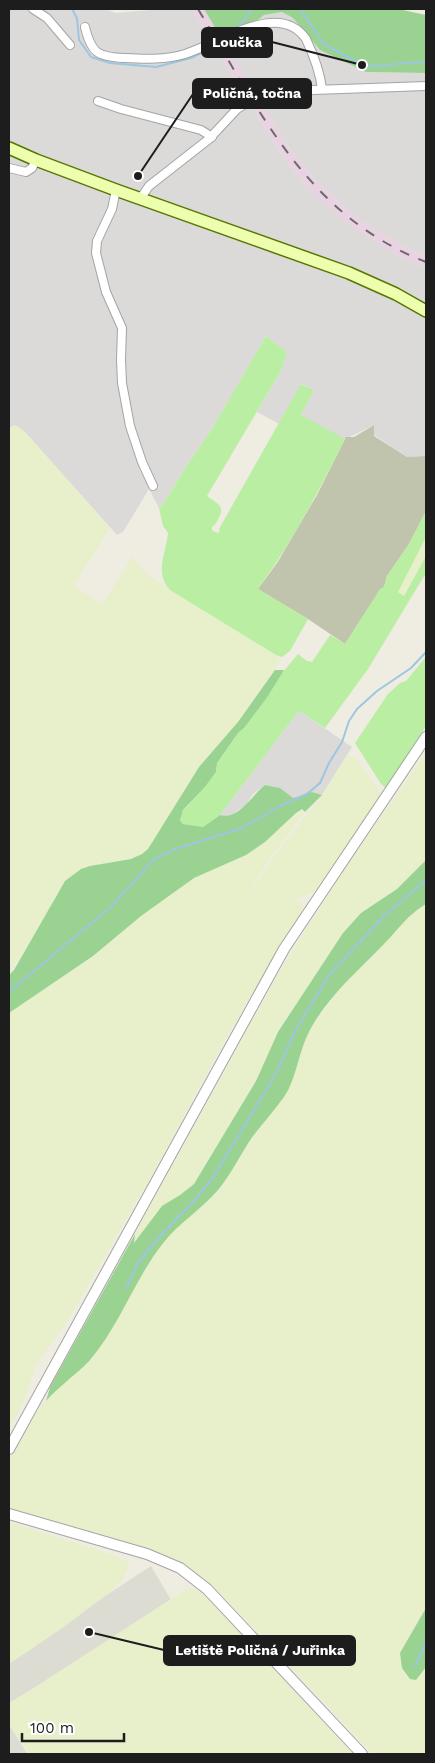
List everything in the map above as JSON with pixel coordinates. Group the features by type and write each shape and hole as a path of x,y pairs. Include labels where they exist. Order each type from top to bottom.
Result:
{"main road":[{"path":"9,148 116,190 349,273 396,294 426,311"}],"street":[{"path":"34,9 47,18 70,45"},
{"path":"85,27 91,46 101,55 115,58 166,58 187,54 251,20 276,15 290,18 302,31 317,63 322,89"},
{"path":"140,198 149,186 212,137 237,109 256,97 270,93 322,89 426,86"},
{"path":"98,101 128,111 198,129 212,137"},
{"path":"9,168 26,172 32,168 36,160"},
{"path":"116,190 112,209 97,241 96,252 106,292 122,328 122,383 130,426 142,462 153,486"},
{"path":"9,1449 284,949 426,736"},
{"path":"9,1514 147,1554 180,1568 206,1589 362,1754"}],"shaded area":[{"path":"9,9 106,9 115,13 163,9 192,9 281,154 308,188 396,255 426,267 426,456 407,457 374,435 374,425 345,439 325,430 301,415 314,390 302,384 279,424 257,412 281,371 287,352 266,336 210,432 164,503 159,508 149,489 123,532 117,535 24,431 9,428"},
{"path":"192,9 204,9 289,148 316,181 363,222 401,245 426,256 426,267 396,255 357,230 308,188 281,154"},
{"path":"282,12 293,18 320,50 366,72 426,73 426,256 401,245 363,222 316,181 289,148 226,46 264,15"},
{"path":"15,425 24,431 110,528 74,585 102,605 132,557 150,577 282,659 238,722 199,767 148,849 131,859 90,866 60,888 9,975 9,428"},
{"path":"374,425 374,436 407,457 426,456 426,511 409,544 387,576 384,587 380,590 345,644 258,589 277,563 317,495 346,437 354,437"},
{"path":"426,537 426,556 404,596 397,592"},
{"path":"301,712 352,747 322,795 312,792 293,798 279,788 265,785 253,794 246,805 233,814 220,815 297,713"},
{"path":"426,753 426,860 397,889 361,913 343,933 278,1032 256,1081 194,1184 180,1195 134,1244 135,1234 281,969 352,858"},
{"path":"347,755 357,759 382,795 315,891 295,900 301,902 303,909 227,1036 156,1167 70,1317 35,1367 24,1401 9,1430 9,1013 93,956 141,916 194,878 246,854 265,842 296,813 302,809 304,810 305,812 266,864 241,908 274,856 322,795"},
{"path":"426,904 426,1608 420,1619 424,1672 426,1667 426,1754 373,1754 222,1595 186,1565 147,1548 9,1509 9,1459 39,1409 56,1390 90,1360 164,1241 219,1189 254,1135 289,1088 308,1032 342,985 375,954 406,919"},
{"path":"9,1522 116,1556 127,1561 129,1566 123,1579 109,1593 61,1629 9,1664"},
{"path":"151,1566 174,1605 9,1703 9,1659"},
{"path":"188,1588 196,1590 206,1597 353,1754 28,1754 9,1723 9,1704"},
{"path":"9,1724 27,1754 9,1754"}],"green space":[{"path":"204,9 398,9 426,15 426,73 366,72 320,50 293,18 282,12 264,15 226,46"},
{"path":"266,336 287,352 281,371 207,496 219,505 221,510 212,530 217,533 220,531 219,529 301,384 314,390 301,415 345,439 304,516 258,589 308,619 290,651 282,657 170,590 165,583 162,570 168,533 163,526 159,508 210,432"},
{"path":"426,511 426,537 398,592 404,596 426,556 426,573 368,669 325,728 301,712 297,713 220,815 203,827 183,824 180,819 181,813 205,787 216,772 217,763 238,733 266,699 276,680 298,654 307,661 312,662 330,635 345,644 380,589 384,587 387,576 409,544"},
{"path":"426,657 426,726 386,788 381,784 355,743 388,694 400,683 406,681"},
{"path":"275,670 284,670 266,699 238,733 217,763 216,772 205,787 183,810 180,820 183,824 203,827 220,815 227,816 233,814 245,806 265,785 280,788 293,798 312,792 322,795 305,812 302,809 296,813 265,842 246,855 194,878 141,916 93,956 9,1013 9,975 14,970 65,881 81,869 131,859 148,849 199,767 238,722"},
{"path":"426,860 426,904 407,918 323,1009 308,1034 288,1090 253,1136 223,1183 212,1197 164,1242 144,1271 101,1346 85,1365 46,1401 50,1387 135,1234 134,1243 162,1206 194,1184 256,1081 278,1032 343,933 361,913 397,889"},
{"path":"426,1608 426,1667 416,1680 410,1679 402,1668 400,1653"}],"waterway":[{"path":"72,9 77,18 79,40 91,57 110,63 156,67 191,58 225,41"},
{"path":"237,29 252,9"},
{"path":"300,9 324,44 362,65 426,63"},
{"path":"9,992 112,906 154,859 176,849 242,828 282,805 307,794 320,783 329,763 342,742 349,721 357,709 377,691 411,668 426,652"},
{"path":"126,1288 138,1263 212,1179 277,1072 295,1031 330,974 383,917 426,880"},
{"path":"415,1666 426,1642"}],"railway":[{"path":"198,9 266,122 318,189 349,217 385,242 426,262"}],"place":[{"name":"Loučka","path":"362,65"},
{"name":"Poličná, točna","path":"138,176"},
{"name":"Letiště Poličná / Juřinka","path":"89,1632"}]}
